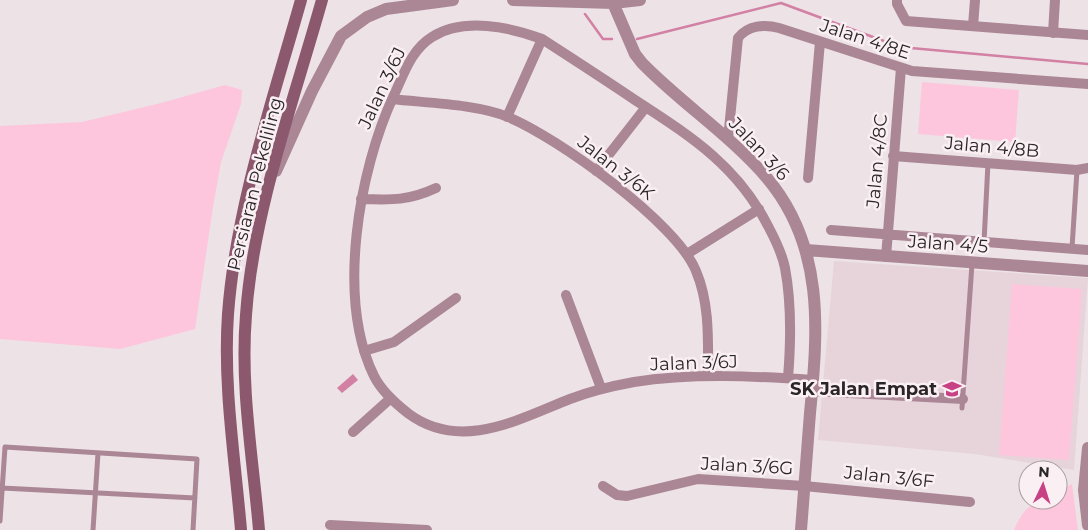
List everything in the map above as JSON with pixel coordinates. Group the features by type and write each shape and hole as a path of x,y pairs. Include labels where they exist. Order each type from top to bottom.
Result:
{"main road":[{"name":"Persiaran Pekeliling","path":"241,530 228,376 228,315 249,183 301,0"},
{"name":"Persiaran Pekeliling","path":"259,530 246,378 246,316 252,264 269,186 322,0"}],"street":[{"path":"269,186 312,91 341,36 367,17 386,9 453,0"},
{"path":"513,0 613,3 640,0"},
{"path":"897,0 897,4 906,21 1088,36"},
{"path":"973,26 975,0"},
{"path":"1053,33 1056,0"},
{"name":"Jalan 3/6","path":"613,3 635,54 642,63 728,139 767,178 798,229 806,250 816,306 813,386 801,530"},
{"name":"Jalan 4/8E","path":"728,139 737,44 742,32 761,26 770,26 912,71 1088,84"},
{"name":"Jalan 3/6J","path":"788,378 791,334 784,267 778,245 759,209 734,174 711,152 542,39 509,29 489,27 449,30 434,35 422,44 411,58 378,133 360,199 355,259 356,295 364,351 375,377 391,398 411,415 439,428 471,432 505,426 601,388 676,377 708,376 788,378 813,386 963,404"},
{"path":"507,117 542,39"},
{"path":"808,178 820,42"},
{"name":"Jalan 4/8C","path":"886,257 901,68"},
{"name":"Jalan 3/6K","path":"392,99 474,109 507,117 555,142 596,171 652,217 678,241 687,254 701,284 706,305 708,376"},
{"path":"596,171 646,107"},
{"name":"Jalan 4/8B","path":"893,156 1077,170 1088,168"},
{"path":"360,199 395,200 416,197 436,188"},
{"path":"687,254 759,209"},
{"path":"831,230 1088,250"},
{"name":"Jalan 4/5","path":"806,250 1088,271"},
{"path":"566,295 601,388"},
{"path":"364,351 394,342 456,298"},
{"path":"353,432 391,398"},
{"path":"1088,448 1084,490 1088,525"},
{"name":"Jalan 3/6G","path":"604,486 613,493 622,496 698,479 804,486"},
{"name":"Jalan 3/6F","path":"804,486 970,502"},
{"path":"330,525 427,530"}],"lane":[{"path":"984,242 988,163"},
{"path":"1072,248 1077,170"},
{"path":"963,404 972,263"},
{"path":"0,521 4,448 197,459 193,530"},
{"path":"93,530 98,453"},
{"path":"2,488 195,498"}],"shaded area":[{"path":"922,82 1019,90 1015,142 918,134"},
{"path":"225,85 242,90 241,104 221,162 195,329 120,349 0,339 0,126 82,122"},
{"name":"SK Jalan Empat","path":"834,261 1088,278 1074,470 1068,469 1068,460 1018,461 975,454 818,440"},
{"path":"1012,284 1082,289 1069,460 999,455"},
{"path":"353,374 358,380 342,393 337,388"},
{"path":"1072,484 1078,530 1014,530 1025,510 1068,510 1068,486"}],"waterway":[{"path":"637,39 781,3 900,47 1088,64"},
{"path":"585,14 603,39 612,39"}],"place":[{"name":"SK Jalan Empat","path":"952,389"}]}
